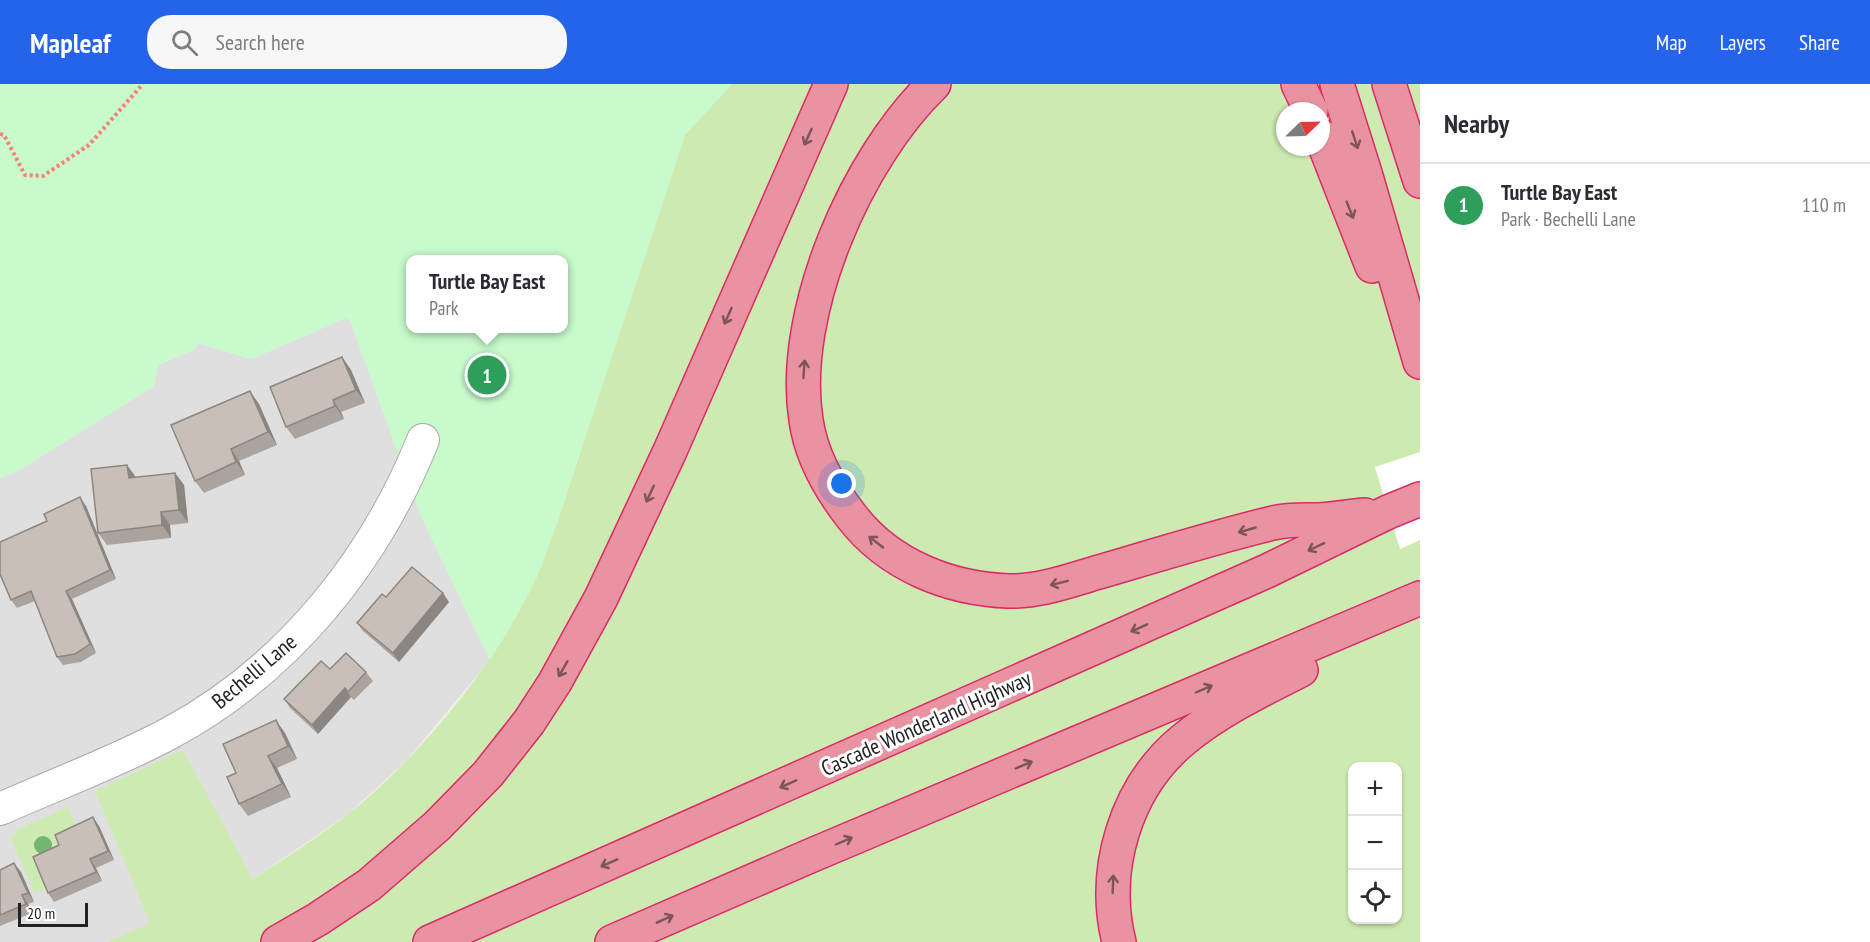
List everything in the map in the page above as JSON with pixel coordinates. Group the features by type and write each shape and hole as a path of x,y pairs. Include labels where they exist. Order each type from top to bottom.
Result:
{"highway":[{"path":"278,942 369,885 437,826 488,774 529,722 555,682 601,598 670,451 831,84"},
{"path":"934,84 885,145 851,203 834,244 812,311 804,370 806,421 815,455 826,477 863,531 890,552 932,577 971,587 1010,591 1056,584 1276,522 1388,512"},
{"path":"1298,84 1307,102"},
{"path":"1337,84 1420,362"},
{"path":"1389,84 1420,181"},
{"path":"1329,156 1373,268 1388,294 1406,314"},
{"name":"Cascade Wonderland Highway","path":"430,942 1267,571 1388,512 1420,499"},
{"path":"612,942 810,856 1417,609"},
{"path":"1119,942 1114,924 1113,865 1131,810 1149,776 1162,759 1200,727 1254,694 1417,609"}],"street":[{"name":"Bechelli Lane","path":"0,809 169,733 217,704 275,658 335,594 371,543 401,491 423,440"}],"path":[{"path":"0,134 4,135 25,175 43,176 89,146 143,84"}],"shaded area":[{"path":"346,318 350,320 420,514 490,660 407,760 347,815 253,879 107,942 0,942 0,478 18,471 154,386 158,365 194,350 198,343 251,359"}],"green space":[{"path":"0,84 732,84 685,135 557,523 537,577 490,660 420,514 350,320 346,318 251,359 198,343 194,350 158,365 154,386 18,471 0,478"},
{"path":"732,84 1420,84 1420,942 107,942 150,923 95,791 183,750 253,879 347,815 375,791 429,737 454,707 500,643 536,578 557,523 685,134"},
{"path":"68,807 79,832 48,887 35,893 10,837 17,834 16,830"}],"pier":[{"path":"1420,452 1420,540 1400,549 1375,467"}],"building":[{"path":"342,357 356,390 333,400 335,406 286,427 270,387"},
{"path":"250,391 268,432 231,449 236,462 195,481 171,425"},
{"path":"127,465 129,478 175,473 179,510 161,512 162,525 98,533 91,469"},
{"path":"80,497 110,570 66,591 90,644 75,654 57,657 31,591 11,600 0,574 0,542 47,521 44,514"},
{"path":"412,567 443,593 393,653 357,623 382,594 386,597"},
{"path":"346,653 366,672 348,692 345,688 312,725 284,699 321,661 330,669"},
{"path":"276,720 288,746 268,756 282,784 239,804 227,777 236,773 223,744"},
{"path":"93,817 108,851 90,859 96,872 48,893 33,857 59,845 55,835"},
{"path":"14,863 28,893 22,895 26,904 0,915 0,870"}],"place":[{"name":"Turtle Bay East","path":"487,375"}]}
